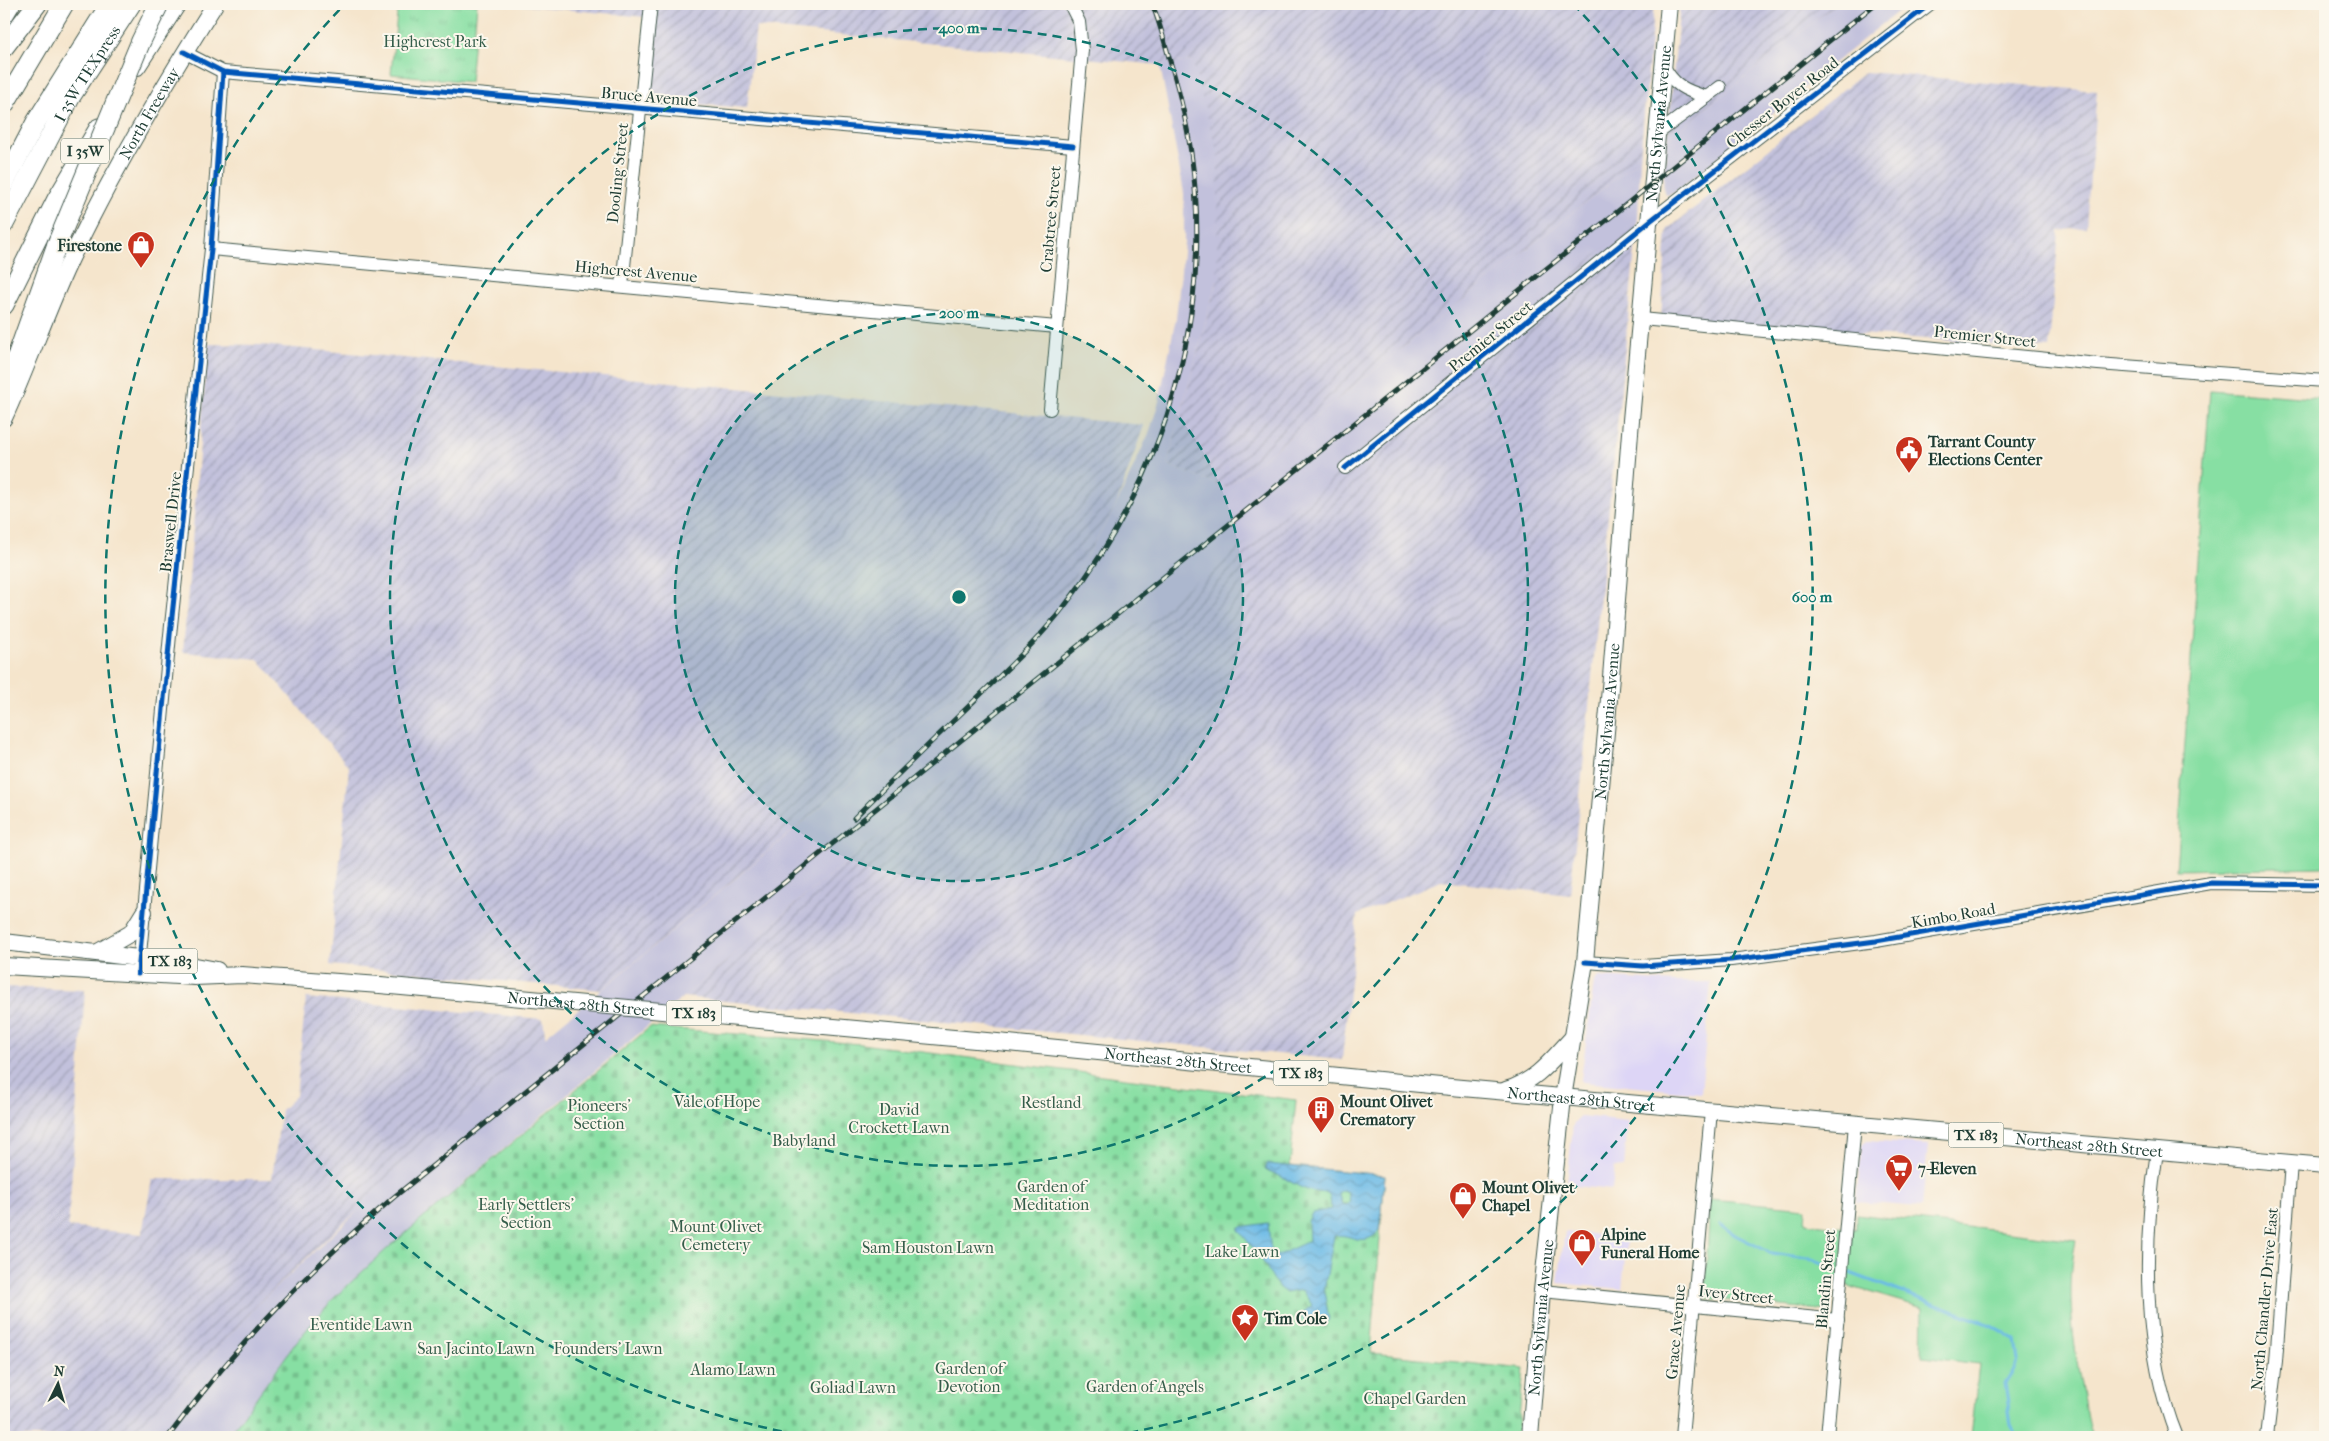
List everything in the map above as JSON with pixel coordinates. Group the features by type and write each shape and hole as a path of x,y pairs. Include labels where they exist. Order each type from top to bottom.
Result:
{"highway":[{"path":"4,47 37,4"},
{"path":"4,105 64,4"},
{"name":"I 35W TEXpress","path":"4,184 40,115 110,4"},
{"name":"I 35W TEXpress","path":"4,224 71,96 131,4"},
{"path":"4,393 57,244 141,41 159,4"},
{"name":"I 35W","path":"4,305 56,199 176,4"}],"main road":[{"path":"4,17 12,4"},
{"name":"North Freeway","path":"4,418 68,265 109,184 184,52 214,4"},
{"name":"North Sylvania Avenue","path":"1530,1437 1542,1290 1563,1098 1585,962 1669,4"},
{"path":"98,952 131,933 144,912"},
{"name":"Northeast 28th Street","path":"4,942 98,952 139,966"},
{"name":"Northeast 28th Street","path":"4,966 139,966 180,963 242,975 380,985 1008,1043 1563,1098 2325,1166"},
{"path":"1500,1092 1528,1082 1541,1072 1573,1037"}],"street":[{"name":"Dooling Street","path":"622,286 651,4"},
{"name":"Crabtree Street","path":"1050,409 1082,50 1079,22 1070,4"},
{"name":"Chesser Boyer Road","path":"1650,221 1930,4"},
{"path":"184,52 223,72"},
{"path":"1663,64 1676,85 1688,92 1707,96"},
{"name":"Bruce Avenue","path":"223,72 1073,146"},
{"name":"Braswell Drive","path":"139,966 170,641 212,249 223,72"},
{"path":"1657,134 1720,87"},
{"name":"Premier Street","path":"1346,468 1650,221"},
{"name":"Highcrest Avenue","path":"212,249 1057,327"},
{"name":"Premier Street","path":"1642,319 2098,364 2325,381"},
{"name":"Kimbo Road","path":"1585,962 1643,966 1730,960 1876,941 2211,883 2325,884"},
{"name":"Grace Avenue","path":"1682,1437 1712,1111"},
{"name":"Blandin Street","path":"1827,1437 1855,1124"},
{"path":"2157,1151 2148,1262 2150,1334 2156,1373 2177,1437"},
{"name":"North Chandler Drive East","path":"2267,1437 2276,1361 2291,1163"},
{"name":"Ivey Street","path":"1542,1290 1838,1320"}],"shaded area":[{"path":"509,4 1654,4 1640,159 1226,488 1167,465 1217,280 1192,61 1160,65 756,27 747,108 648,100 656,18"},
{"path":"1680,4 1836,4 1667,140"},
{"path":"1836,4 1907,4 1674,193 1666,195 1663,187 1667,140"},
{"path":"1192,61 1218,154 1217,280 1167,465 1226,488 1640,159 1638,219 1339,472 1073,674 636,1036 465,1182 333,1299 297,1341 228,1437 131,1437 193,1376 259,1303 545,1037 1012,648 1069,586 1116,506 1150,431 1159,401 1176,318 1184,243 1184,193 1160,65"},
{"path":"1865,72 2097,91 2086,227 2059,231 2049,348 1661,319 1667,230"},
{"path":"1638,219 1570,895 1441,881 1357,915 1342,1060 683,997 1073,674"},
{"path":"208,344 261,345 1144,425 1116,506 1069,586 1012,648 601,990 330,965 349,767 258,659 183,652"},
{"path":"1598,977 1675,982 1711,982 1701,1093 1583,1082 1581,1080 1594,983"},
{"path":"4,987 85,990 68,1227 142,1234 152,1179 272,1179 281,1110 296,1096 306,998 543,1019 548,1056 342,1224 259,1303 193,1376 131,1437 4,1437"},
{"path":"1581,1116 1628,1121 1624,1168 1615,1167 1612,1190 1567,1185 1573,1125"},
{"path":"1866,1141 1928,1145 1922,1207 1856,1202 1862,1145"},
{"path":"1565,1232 1627,1237 1622,1289 1558,1283"}],"green space":[{"name":"Highcrest Park","path":"398,4 477,4 470,82 391,74"},
{"path":"2210,390 2325,399 2325,867 2176,870"},
{"name":"Mount Olivet Cemetery","path":"650,1027 861,1044 1296,1100 1290,1166 1385,1175 1371,1353 1524,1369 1517,1437 228,1437 297,1341 333,1299 388,1248"},
{"path":"1710,1199 1806,1208 1805,1223 1856,1229 1856,1214 2076,1240 2072,1263 2071,1287 2074,1334 2080,1382 2089,1429 2094,1437 1971,1437 1979,1364 1922,1357 1923,1308 1852,1287 1834,1279 1829,1311 1705,1298"}],"water":[{"path":"1267,1164 1385,1175 1380,1230 1374,1236 1362,1240 1340,1235 1334,1236 1324,1291 1329,1319 1325,1324 1305,1320 1302,1317 1304,1312 1312,1305 1302,1290 1286,1293 1278,1287 1264,1263 1239,1230 1240,1227 1268,1223 1271,1252 1276,1256 1309,1241 1308,1221 1312,1213 1331,1209 1330,1196 1326,1192 1310,1191 1302,1188 1281,1176 1265,1170","holes":["1343,1190 1348,1192 1350,1202 1346,1205 1342,1204 1338,1193"]}],"waterway":[{"path":"1720,1224 1735,1235 1771,1253 1808,1258 1835,1267"},
{"path":"1850,1273 1993,1326 2016,1341 2019,1361 2005,1383 2011,1425 2016,1437"}],"railway":[{"path":"854,818 1019,657 1063,608 1104,548 1139,486 1165,420 1184,353 1194,283 1196,213 1189,142 1173,71 1152,4"},
{"path":"168,1437 219,1372 274,1311 332,1252 394,1197 1875,4"}],"cycle path":[{"path":"1345,468 1650,221 1930,4"},
{"path":"184,52 223,72 1073,146"},
{"path":"138,974 170,635 211,249 223,72"},
{"path":"1585,962 1643,966 1731,960 1876,941 2211,883 2325,885"}],"place":[{"name":"Firestone","path":"141,269"},
{"name":"Tarrant County Elections Center","path":"1909,474"},
{"name":"Mount Olivet Crematory","path":"1321,1134"},
{"name":"7-Eleven","path":"1899,1192"},
{"name":"Mount Olivet Chapel","path":"1463,1220"},
{"name":"Alpine Funeral Home","path":"1582,1267"},
{"name":"Tim Cole","path":"1245,1342"}],"park label":[{"name":"Vale of Hope","path":"717,1101"},
{"name":"Restland","path":"1051,1102"},
{"name":"Pioneers’ Section","path":"599,1114"},
{"name":"David Crockett Lawn","path":"899,1118"},
{"name":"Babyland","path":"804,1140"},
{"name":"Garden of Meditation","path":"1051,1195"},
{"name":"Early Settlers’ Section","path":"526,1213"},
{"name":"Sam Houston Lawn","path":"928,1247"},
{"name":"Lake Lawn","path":"1242,1251"},
{"name":"Eventide Lawn","path":"361,1324"},
{"name":"San Jacinto Lawn","path":"476,1348"},
{"name":"Founders’ Lawn","path":"608,1348"},
{"name":"Alamo Lawn","path":"733,1369"},
{"name":"Garden of Devotion","path":"969,1377"},
{"name":"Garden of Angels","path":"1145,1386"},
{"name":"Goliad Lawn","path":"853,1387"},
{"name":"Chapel Garden","path":"1415,1398"}]}
